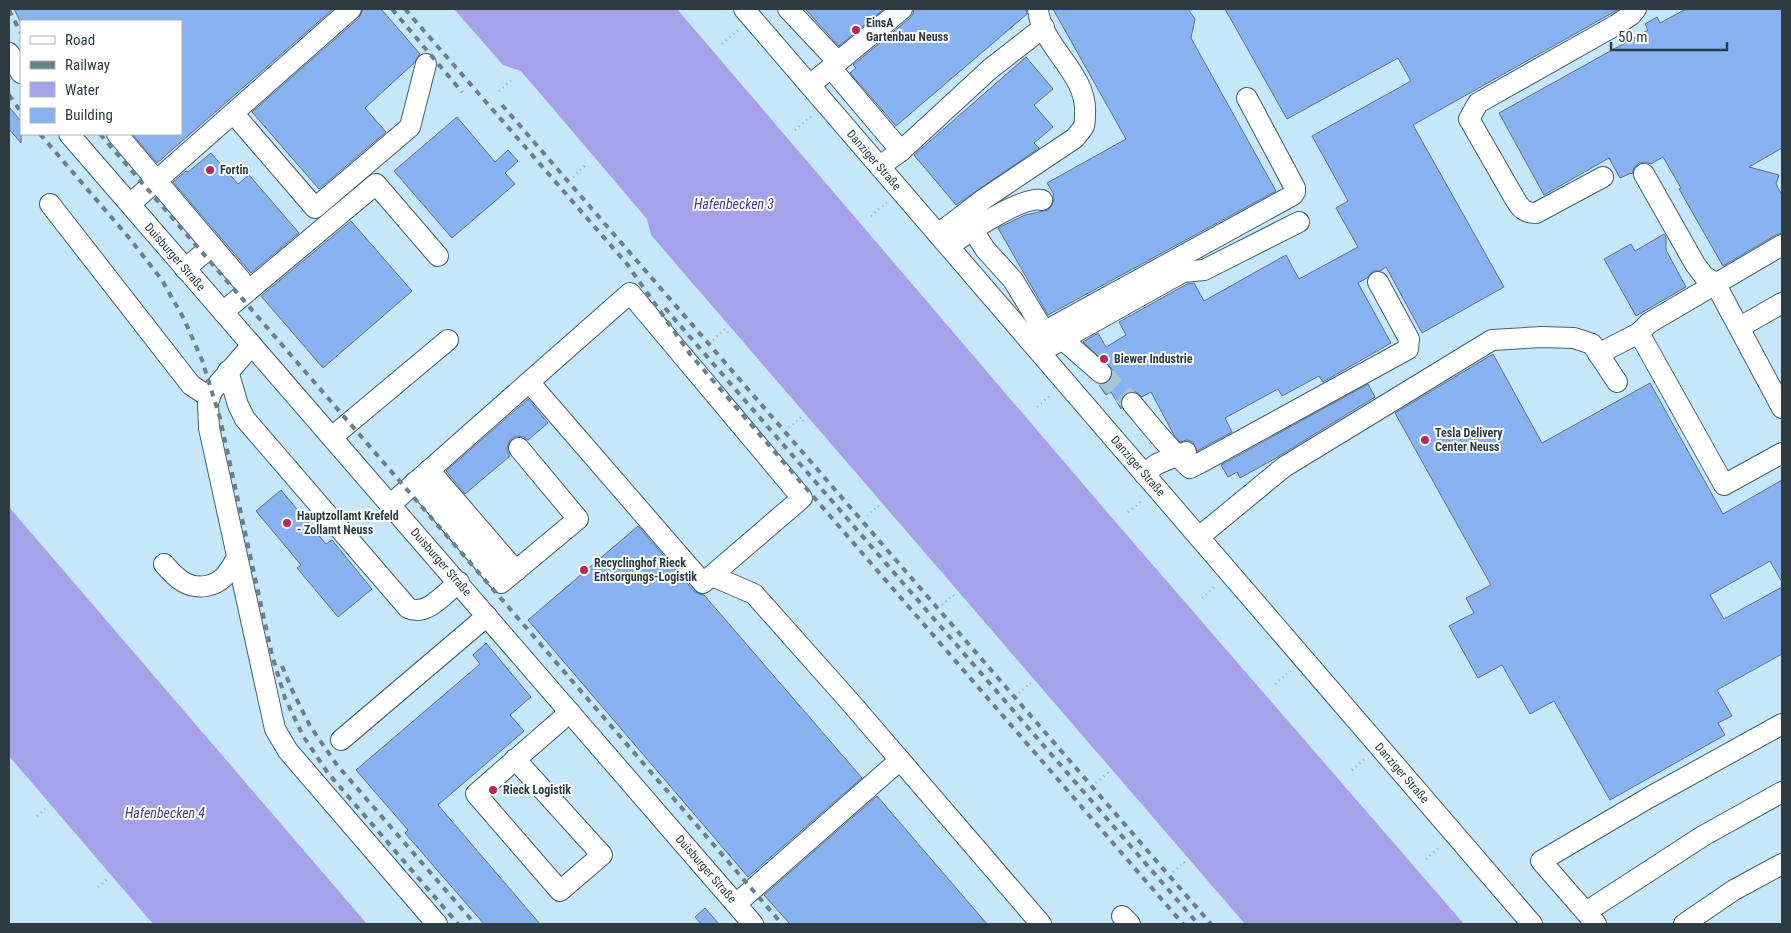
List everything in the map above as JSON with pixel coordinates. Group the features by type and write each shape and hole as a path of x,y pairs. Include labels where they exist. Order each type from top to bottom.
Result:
{"street":[{"path":"130,204 351,9"},
{"path":"788,9 835,65 865,108 900,151"},
{"path":"810,85 902,9"},
{"path":"1603,177 1536,213 1528,213 1520,208 1514,199 1469,119 1478,103 1616,25 1631,15 1636,9"},
{"path":"880,166 900,151 990,69 1038,15 1079,84 1086,104 1084,125 1075,138 984,199 943,240"},
{"name":"Danziger Straße","path":"743,17 810,85 943,240 1045,338 1144,474 1532,924"},
{"path":"9,53 20,71"},
{"path":"234,114 315,208 410,127 426,64"},
{"path":"1045,338 1293,195 1295,188 1247,98"},
{"path":"844,125 865,108"},
{"name":"Duisburger Straße","path":"70,135 753,924"},
{"path":"119,135 241,280"},
{"path":"1644,174 1695,264 1704,276 1716,283 1782,408"},
{"path":"223,312 376,184 438,256"},
{"path":"943,240 973,230 1021,202 1035,198 1042,200"},
{"path":"50,204 191,385 209,397"},
{"path":"1045,338 1183,272 1204,270 1299,222"},
{"path":"973,230 985,249 1013,280 1045,338 1101,374"},
{"path":"1598,354 1639,334 1650,323 1782,245"},
{"path":"185,268 212,246"},
{"path":"1132,402 1170,450 1182,454 1190,468 1200,464 1408,350 1409,339 1378,282"},
{"path":"391,504 422,476 630,293 802,498 703,583 529,382"},
{"path":"1740,327 1782,303"},
{"path":"1639,334 1724,485 1782,453"},
{"path":"1199,537 1284,467 1492,340 1541,337 1574,338 1592,344 1617,382"},
{"path":"332,437 448,340"},
{"path":"252,345 228,371 209,397 209,428 275,729 280,740 437,924"},
{"path":"228,371 236,401 245,419 408,608 413,611 428,608 458,582"},
{"path":"422,476 478,541 516,571 578,519 519,448"},
{"path":"1144,474 1158,464 1182,454"},
{"path":"164,564 176,578 186,584 199,587 212,585 223,578 237,558"},
{"path":"714,574 717,578 754,594 1041,924"},
{"path":"341,740 487,616"},
{"path":"515,759 602,855 560,891 476,794 515,759 570,712"},
{"path":"1782,724 1650,797 1541,861 1591,918 1703,836 1782,792"},
{"path":"736,904 900,760"},
{"path":"1684,924 1734,890 1782,864"}],"path":[{"path":"722,44 743,17"},
{"path":"499,91 514,78"},
{"path":"795,130 816,112"},
{"path":"573,177 587,164"},
{"path":"871,216 892,198"},
{"path":"713,340 725,329 728,332"},
{"path":"1036,407 1055,392"},
{"path":"789,428 800,417 804,421"},
{"path":"1128,512 1146,497"},
{"path":"867,516 878,506 881,509"},
{"path":"1202,598 1220,582"},
{"path":"942,604 954,595 956,598"},
{"path":"1275,684 1294,668"},
{"path":"1019,692 1030,683 1034,686"},
{"path":"1352,770 1370,755"},
{"path":"1096,783 1108,773 1111,776"},
{"path":"37,816 48,806"},
{"path":"1426,859 1444,844"},
{"path":"1173,872 1184,862 1187,866"},
{"path":"98,887 109,878"}],"water":[{"name":"Hafenbecken 3","path":"454,9 677,9 1113,519 1464,924 1245,924 651,235 647,219 521,71 503,65"},
{"name":"Hafenbecken 4","path":"9,507 367,924 153,924 9,756"}],"building":[{"path":"14,9 333,9 157,163 133,135 182,135 182,20 20,21"},
{"path":"363,9 381,9 420,54 414,63 365,108 386,132 319,189 252,112 359,18"},
{"name":"EinsA Gartenbau Neuss","path":"805,9 884,9 839,46"},
{"path":"914,9 1026,9 1027,14 896,126 850,73 856,68 853,65 910,18"},
{"path":"1053,9 1188,9 1195,19 1191,38 1276,191 1048,315 998,228 1025,215 1048,210 1054,199 1047,183 1126,139"},
{"path":"1225,9 1619,9 1413,125 1504,287 1422,333 1386,267 1380,271 1373,271 1367,278 1358,283 1391,343 1323,382 1319,376 1282,396 1278,389 1225,418 1232,432 1197,451 1193,442 1187,440 1180,442 1174,435 1151,392 1142,397 1136,392 1131,391 1125,394 1121,399 1121,409 1111,392 1106,395 1099,385 1105,384 1110,380 1113,375 1112,369 1083,342 1098,333 1106,347 1126,335 1119,322 1187,284 1194,283 1204,301 1286,255 1299,279 1358,247 1336,208 1348,201 1312,136 1411,81 1398,58 1287,119"},
{"path":"1686,9 1782,9 1782,148 1749,167 1779,175 1776,184 1782,195 1782,233 1723,266 1663,157 1651,164 1639,163 1634,168 1632,174 1620,178 1609,158 1544,195 1499,113 1648,30 1645,24 1657,17 1660,23"},
{"path":"1026,57 1053,89 1034,105 1053,127 1034,143 1039,148 956,205 914,155"},
{"path":"9,107 20,120 21,143 9,129"},
{"path":"457,117 495,162 508,150 518,161 505,173 515,184 452,238 394,171"},
{"path":"211,153 238,184 249,175 299,233 251,273 173,182"},
{"path":"351,221 412,291 323,368 261,296"},
{"path":"1664,234 1666,237 1666,250 1686,287 1636,316 1604,259 1631,244 1635,251"},
{"path":"1493,354 1542,443 1650,383 1723,514 1782,480 1782,582 1770,561 1710,595 1724,619 1782,587 1782,654 1717,690 1732,716 1718,723 1725,735 1610,800 1554,701 1530,714 1502,665 1478,678 1449,626 1474,613 1466,598 1491,585 1395,413"},
{"path":"1368,384 1375,397 1240,478 1237,472 1228,477 1221,465"},
{"path":"528,399 548,423 528,440 517,436 511,439 507,450 510,456 465,494 446,471"},
{"path":"281,490 326,544 332,540 372,589 338,617 297,568 301,565 256,511"},
{"path":"638,526 694,591 704,595 862,778 748,877 528,620"},
{"path":"486,643 531,697 510,715 524,731 438,805 540,924 484,924 405,833 408,830 356,770 480,664 473,655"},
{"path":"877,796 987,924 790,924 764,895"},
{"path":"705,908 719,924 701,924 695,917"}],"tunnel":[{"path":"1101,373 1132,403"}],"railway":[{"path":"392,9 462,92"},
{"path":"405,9 627,264 690,354 1183,924"},
{"path":"9,10 20,31"},
{"path":"9,95 20,111"},
{"path":"502,105 1211,924"},
{"path":"41,135 130,239 162,280 184,319 202,360 220,418 272,655 285,698 303,736 328,773 458,924"},
{"path":"101,135 782,924"},
{"path":"665,308 1198,924"},
{"path":"282,666 310,726 337,765 475,924"}],"place":[{"name":"EinsA Gartenbau Neuss","path":"856,30"},
{"name":"Fortin","path":"210,170"},
{"name":"Biewer Industrie","path":"1104,359"},
{"name":"Tesla Delivery Center Neuss","path":"1425,440"},
{"name":"Hauptzollamt Krefeld - Zollamt Neuss","path":"287,523"},
{"name":"Recyclinghof Rieck Entsorgungs-Logistik","path":"584,570"},
{"name":"Rieck Logistik","path":"493,790"}]}
